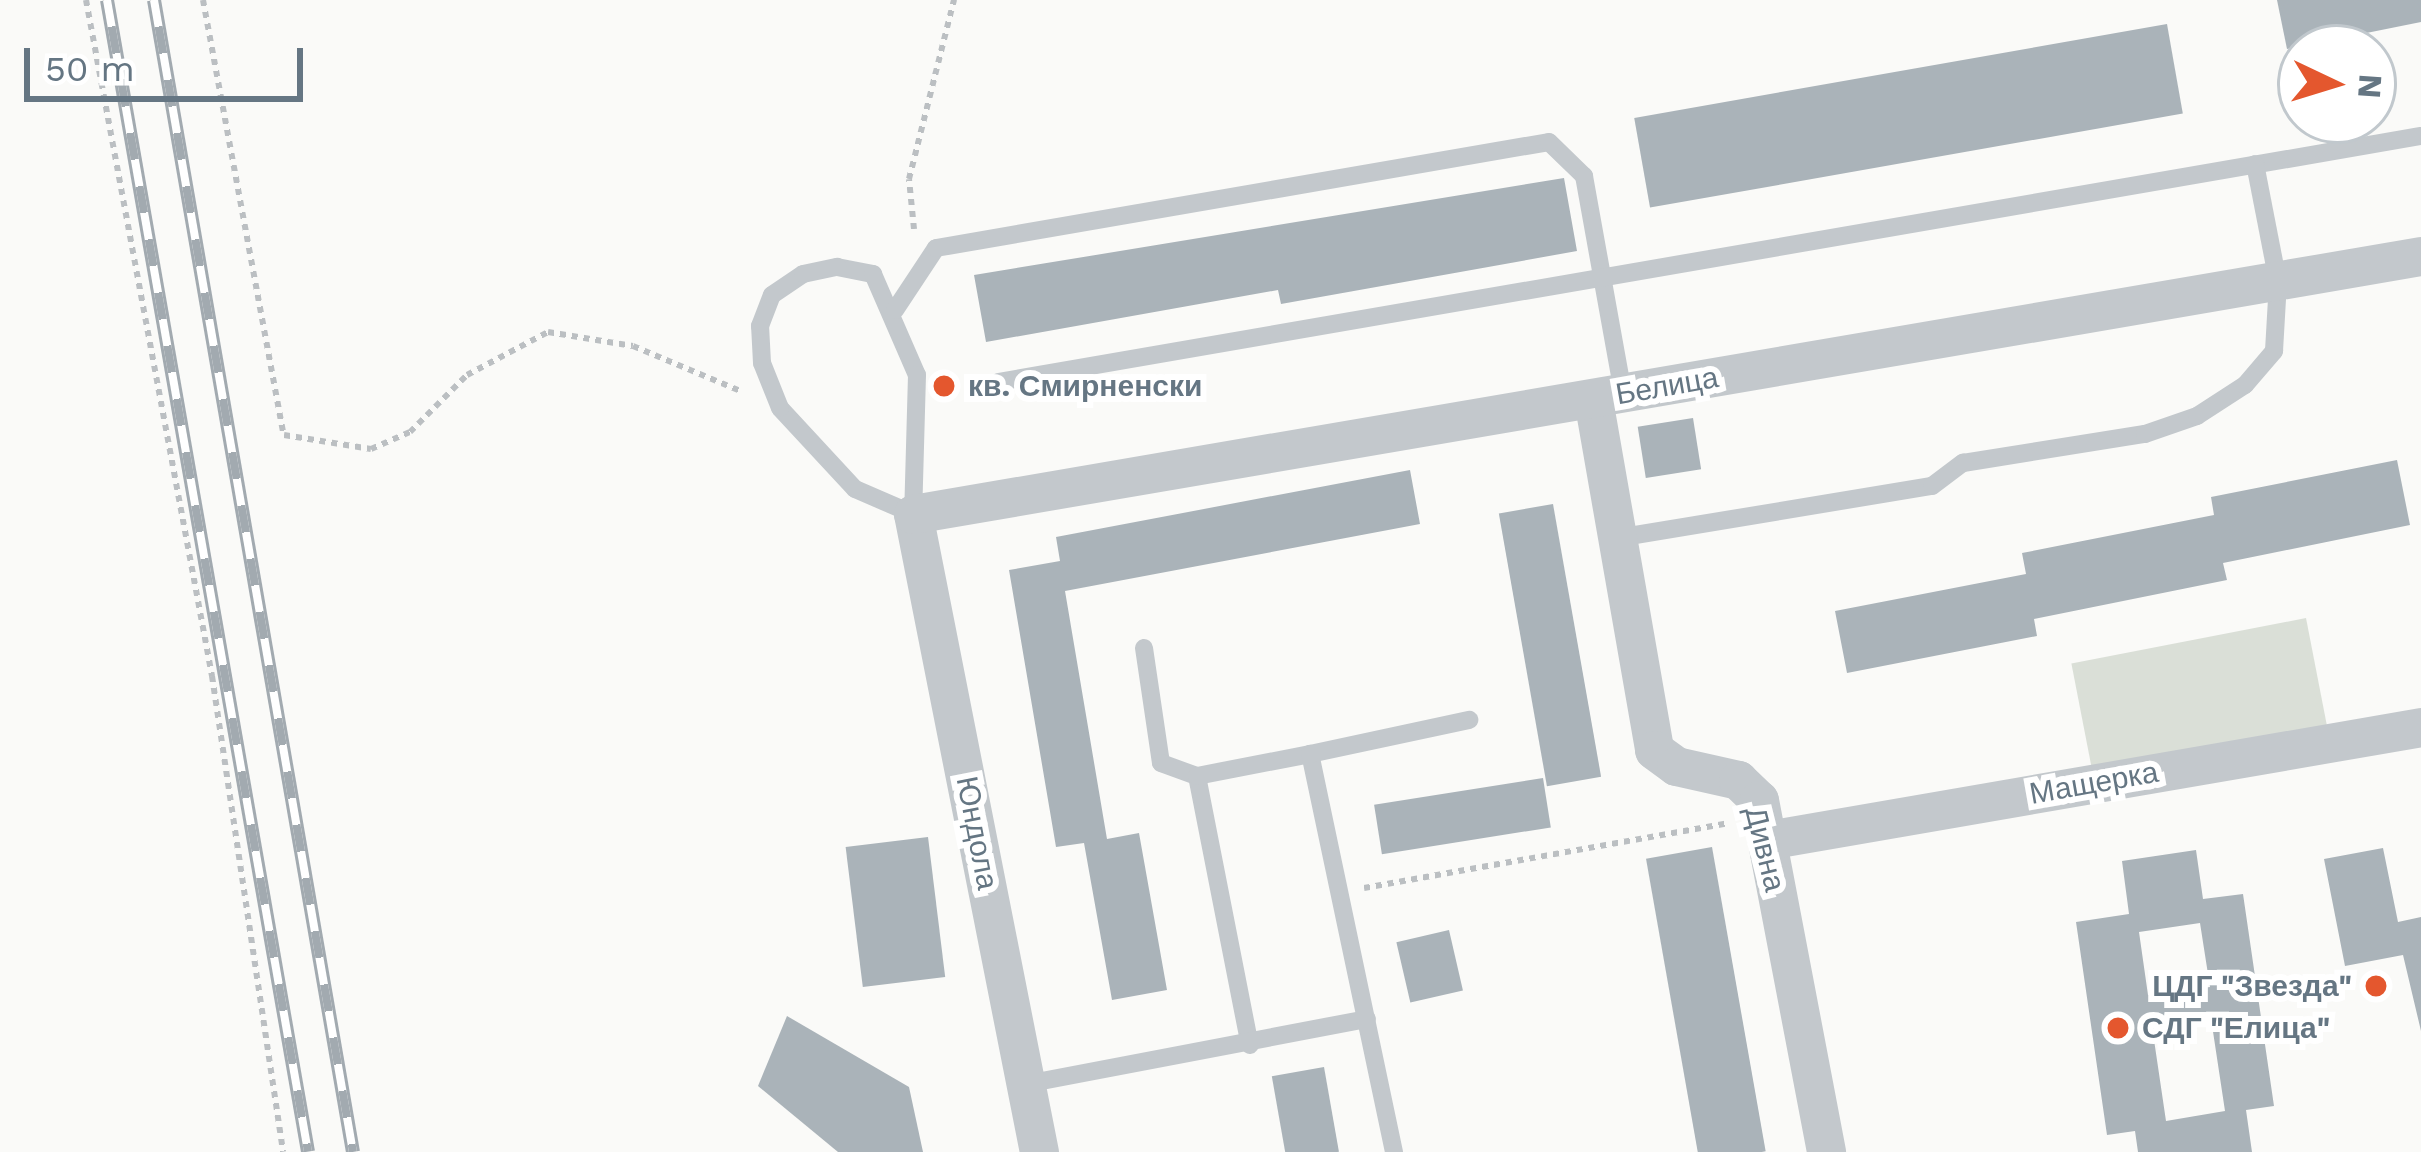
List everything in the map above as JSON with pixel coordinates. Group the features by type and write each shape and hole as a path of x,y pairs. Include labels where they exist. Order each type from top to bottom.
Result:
{"street":[{"name":"Белица","path":"914,514 2421,256"},
{"name":"Дивна","path":"1608,396 1617,538 1654,750 1676,766 1738,780 1759,800 1826,1152"},
{"name":"Юндола","path":"914,514 1039,1152"},
{"name":"Мащерка","path":"1764,828 2421,728"}],"lane":[{"path":"998,382 2421,136"},
{"path":"895,310 936,248 1550,142 1585,176 1602,278 1608,396"},
{"path":"1617,538 1932,486 1963,464 2145,434 2197,416 2245,386 2274,351 2278,282 2255,164"},
{"path":"837,267 873,274 895,310 917,375 914,514 855,489 780,408 762,363 760,326 772,295 803,274 837,267"},
{"path":"1144,648 1161,763 1197,776 1469,720"},
{"path":"1310,754 1394,1152"},
{"path":"1197,776 1250,1045"},
{"path":"1027,1084 1367,1019"}],"path":[{"path":"86,0 212,676 283,1152"},
{"path":"203,0 284,435 371,449 410,432 467,374 548,332 633,346 780,408"},
{"path":"919,274 909,178 954,0"},
{"path":"1340,892 1764,828"}],"shaded area":[{"path":"2306,618 2327,725 2092,771 2071,664"}],"building":[{"path":"2277,0 2421,0 2421,22 2397,27 2282,24"},
{"path":"2167,24 2183,114 1650,208 1634,118"},
{"path":"1564,178 1577,251 1281,304 1278,290 986,342 974,275"},
{"path":"1693,418 1701,469 1646,478 1638,427"},
{"path":"2397,460 2410,525 2223,563 2227,580 2034,619 2037,636 1847,673 1835,611 2026,574 2022,553 2214,515 2211,497"},
{"path":"1410,470 1420,524 1065,591 1107,839 1139,833 1167,990 1112,1000 1084,843 1056,847 1009,570 1060,561 1056,537"},
{"path":"1553,504 1601,777 1547,786 1499,514"},
{"path":"1543,778 1551,827 1382,854 1374,805"},
{"path":"928,837 945,977 863,987 846,847"},
{"path":"1712,847 1766,1151 1698,1152 1646,859"},
{"path":"2383,848 2398,922 2421,917 2421,1031 2403,955 2345,966 2324,859"},
{"path":"2196,850 2203,899 2243,894 2274,1106 2246,1110 2252,1152 2138,1152 2135,1131 2107,1135 2076,922 2129,914 2122,861","holes":["2200,923 2210,987 2148,995 2139,932","2212,1025 2225,1111 2166,1121 2153,1033"]},
{"path":"1449,930 1463,990 1410,1003 1396,942"},
{"path":"787,1016 909,1087 923,1152 838,1152 758,1086"},
{"path":"1324,1067 1339,1152 1285,1152 1272,1076"}],"railway":[{"path":"107,0 308,1152"},
{"path":"154,0 353,1152"}],"place":[{"name":"кв. Смирненски","path":"944,386"},
{"name":"ЦДГ \"Звезда\"","path":"2376,986"},
{"name":"СДГ \"Елица\"","path":"2118,1028"}]}
